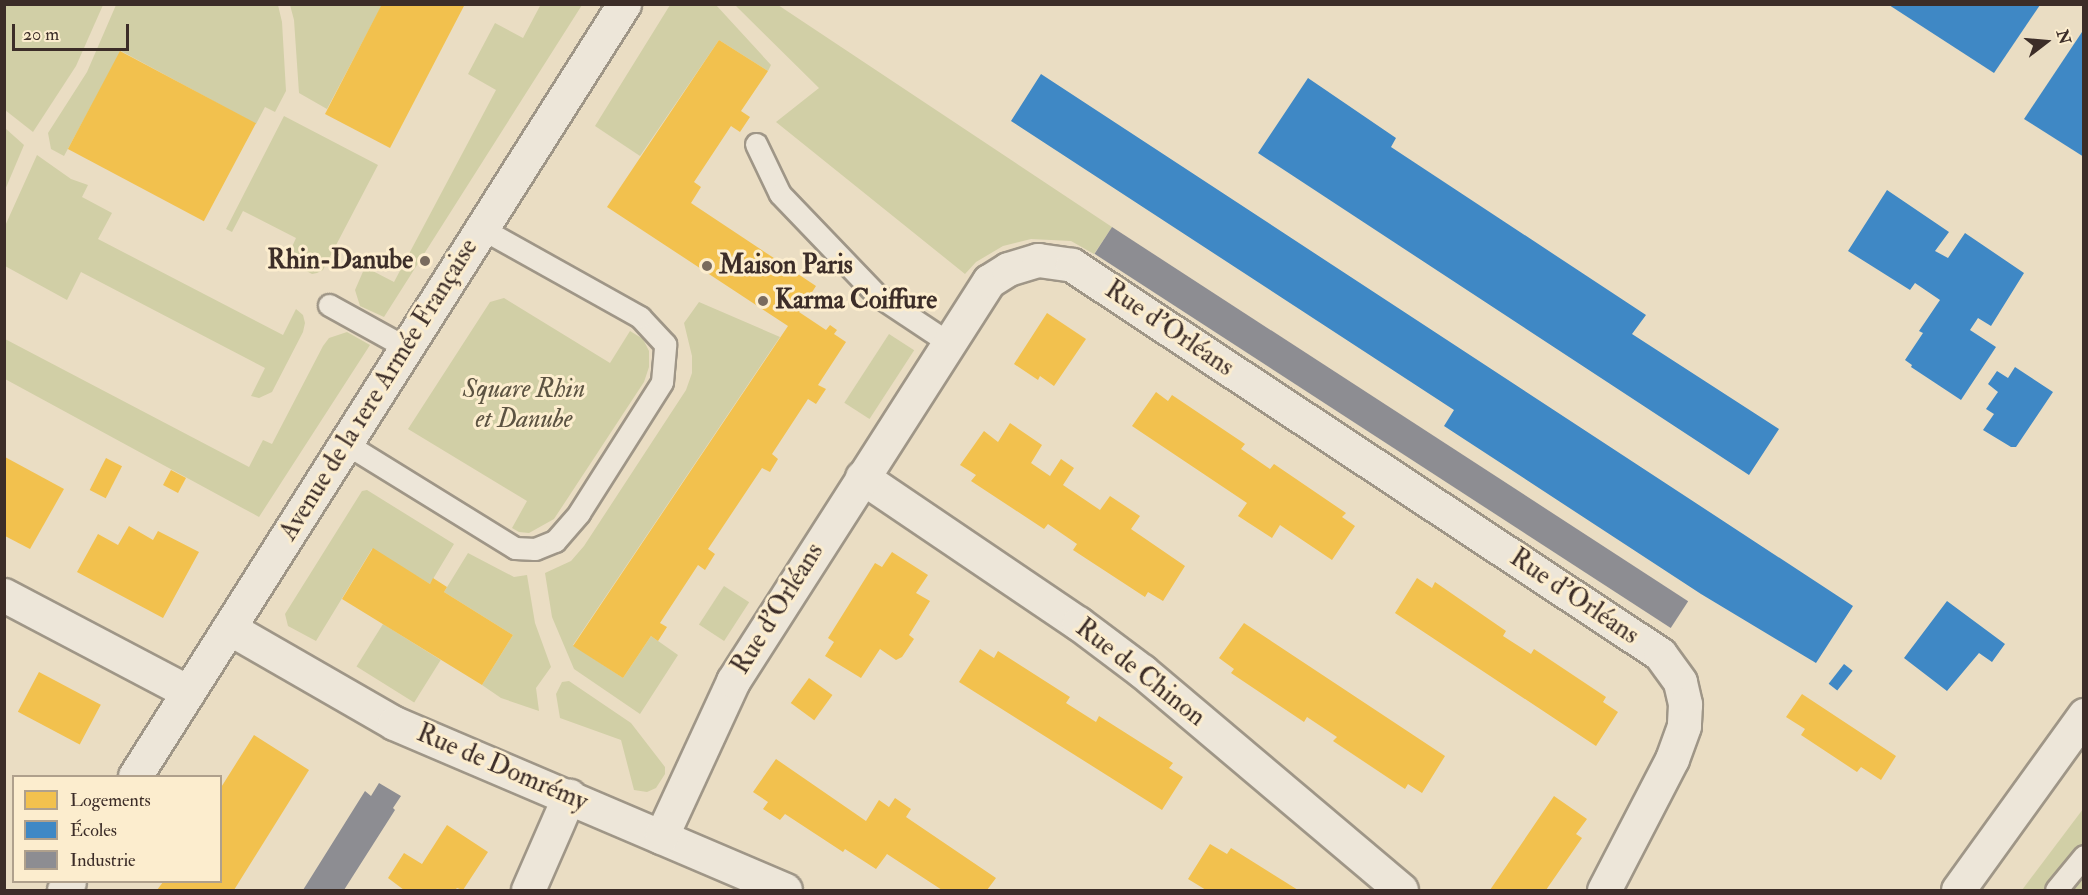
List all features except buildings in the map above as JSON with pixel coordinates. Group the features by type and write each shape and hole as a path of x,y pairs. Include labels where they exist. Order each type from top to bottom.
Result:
{"street":[{"name":"Avenue de la 1ere Armée Française","path":"136,775 624,4"},
{"name":"Rue d'Orléans","path":"661,837 733,681 989,281 1008,269 1038,260 1072,265 1660,654 1680,682 1685,704 1684,726 1672,759 1604,891"},
{"name":"Rue de Chinon","path":"862,477 1069,616 1133,664 1401,891"},
{"path":"4,596 188,692"},
{"name":"Rue de Domrémy","path":"229,628 394,723 569,796 784,891"},
{"path":"1958,891 2084,715"},
{"path":"528,891 569,796"}],"lane":[{"path":"756,144 780,194 877,295 949,343"},
{"path":"345,442 515,548 535,549 555,541 579,513 662,382 665,344 640,317 481,228"},
{"path":"329,305 405,347"},
{"path":"2060,889 2084,856"}],"green space":[{"path":"541,4 582,5 384,317 360,306 355,290 365,267 394,282 496,90 468,74 495,23 523,38"},
{"path":"4,5 103,5 76,66 33,132 5,110"},
{"path":"116,5 278,5 282,22 286,91 275,112 265,107 256,124 121,51 64,156 51,149 48,133 87,72"},
{"path":"290,5 382,5 327,109 299,93 294,20"},
{"path":"670,5 716,5 771,65 768,71 719,40 640,156 595,126"},
{"path":"735,5 778,5 1112,227 1094,254 1071,241 1031,239 1003,246 976,262 965,274 776,122 819,88"},
{"path":"284,116 378,165 323,270 312,274 286,260 296,238 243,211 232,232 226,229"},
{"path":"5,128 24,145 5,190"},
{"path":"37,155 71,179 88,185 82,197 112,213 98,239 283,335 296,309 303,315 305,323 303,332 272,392 259,398 251,396 265,368 81,272 67,300 5,266 5,226"},
{"name":"Square Rhin et Danube","path":"504,298 610,363 630,331 643,339 649,351 649,367 644,382 554,519 529,533 519,532 512,528 527,501 408,429 490,302"},
{"path":"699,302 780,337 573,645 623,678 651,636 678,655 640,714 574,669 552,617 545,573 571,561 584,546 686,390 692,373 692,356 684,323"},
{"path":"347,332 370,345 259,517 5,379 5,339 249,467 263,440 272,444 323,346 329,338"},
{"path":"889,334 914,350 869,419 844,403"},
{"path":"367,490 454,544 430,584 372,549 316,641 288,626 285,614 362,491"},
{"path":"468,553 514,577 527,575 535,623 551,667 536,688 539,711 501,698 482,685 513,635 444,592"},
{"path":"724,586 749,602 724,641 699,625"},
{"path":"383,624 441,660 414,702 357,666"},
{"path":"569,681 631,723 665,767 665,774 656,788 647,792 634,790 621,740 560,718 556,694 562,682"},
{"path":"2083,809 2083,890 2022,890"}],"place":[{"name":"Rhin-Danube","path":"425,261"},
{"name":"Maison Paris","path":"707,266"},
{"name":"Karma Coiffure","path":"763,301"}]}
